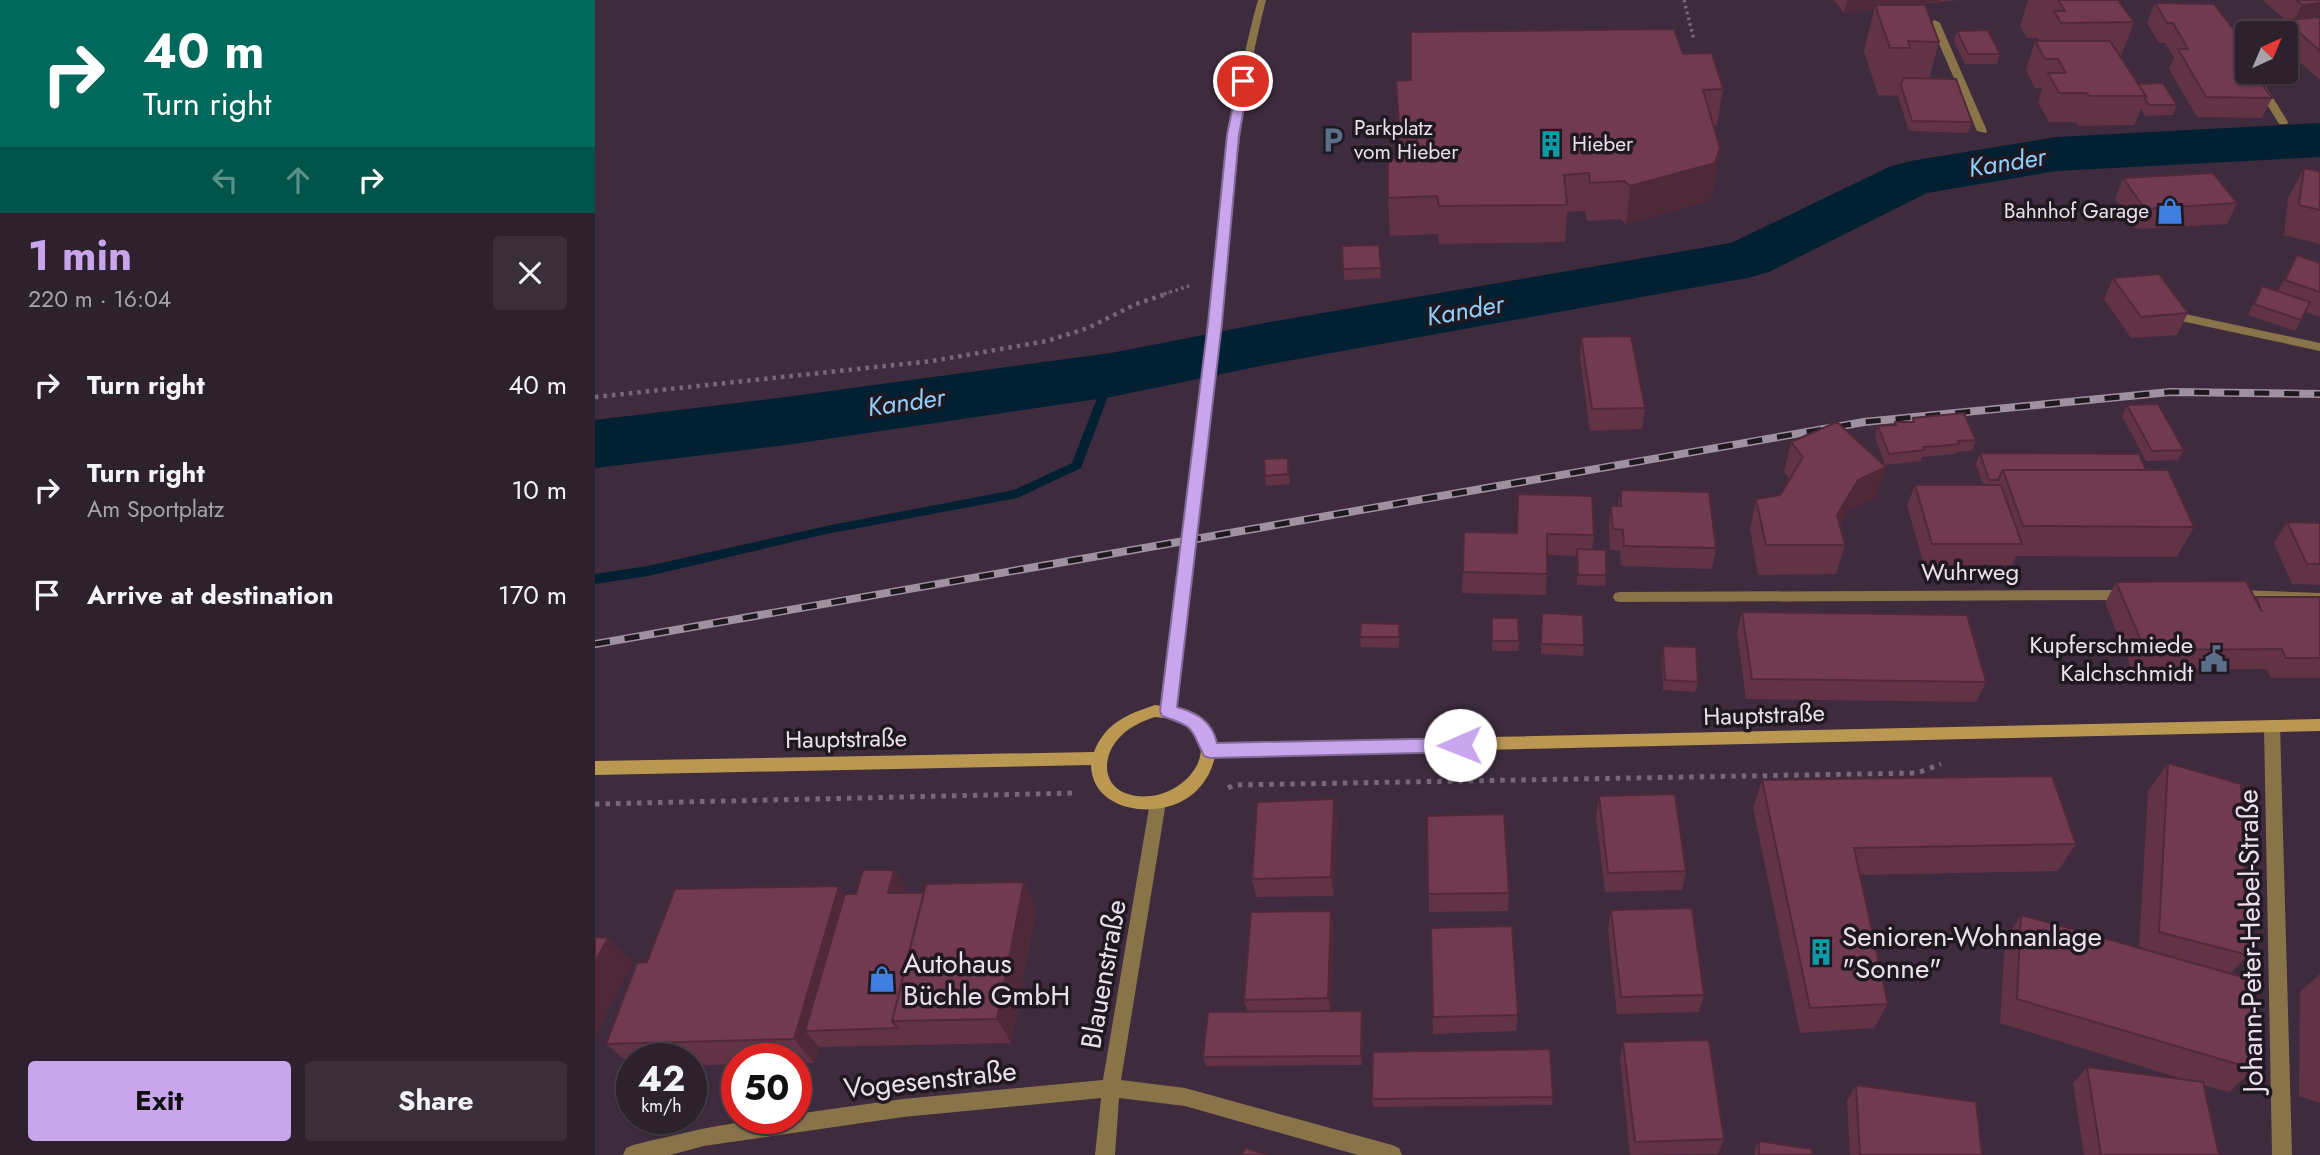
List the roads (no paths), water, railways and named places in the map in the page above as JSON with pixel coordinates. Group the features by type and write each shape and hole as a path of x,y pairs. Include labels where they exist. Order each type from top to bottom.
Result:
{"main road":[{"path":"1168,711 1194,719 1208,738 1210,750 1204,771 1189,789 1158,803 1131,802 1118,797 1102,780 1098,758 1108,736 1128,719 1141,713 1168,711"},
{"name":"Hauptstraße","path":"1210,750 2320,724"},
{"name":"Hauptstraße","path":"595,768 1098,758"}],"street":[{"path":"1168,711 1215,323 1233,135 1254,27 1262,0"},
{"path":"1935,23 1982,131"},
{"path":"2259,84 2283,122"},
{"path":"2185,318 2320,347"},
{"name":"Wuhrweg","path":"1620,597 2142,595"},
{"path":"2224,595 2320,598"},
{"name":"Johann-Peter-Hebel-Straße","path":"2272,726 2282,1155"},
{"name":"Blauenstraße","path":"1105,1155 1111,1088 1158,803"},
{"name":"Vogesenstraße","path":"633,1155 704,1137 903,1108 1111,1088 1185,1097 1392,1155"}],"waterway":[{"name":"Kander","path":"595,444 786,421 1111,375 1270,343 1747,259 1911,178 2056,154 2320,140"},
{"path":"595,579 648,571 826,530 1017,494 1077,465 1111,375"}],"railway":[{"path":"595,644 1864,422 2170,392 2320,394"}],"place":[{"name":"Parkplatz vom Hieber","path":"1333,140"},
{"name":"Hieber","path":"1551,144"},
{"name":"Bahnhof Garage","path":"2170,211"},
{"name":"Kupferschmiede Kalchschmidt","path":"2214,659"},
{"name":"Senioren-Wohnanlage \"Sonne\"","path":"1821,952"},
{"name":"Autohaus Büchle GmbH","path":"882,979"}]}
